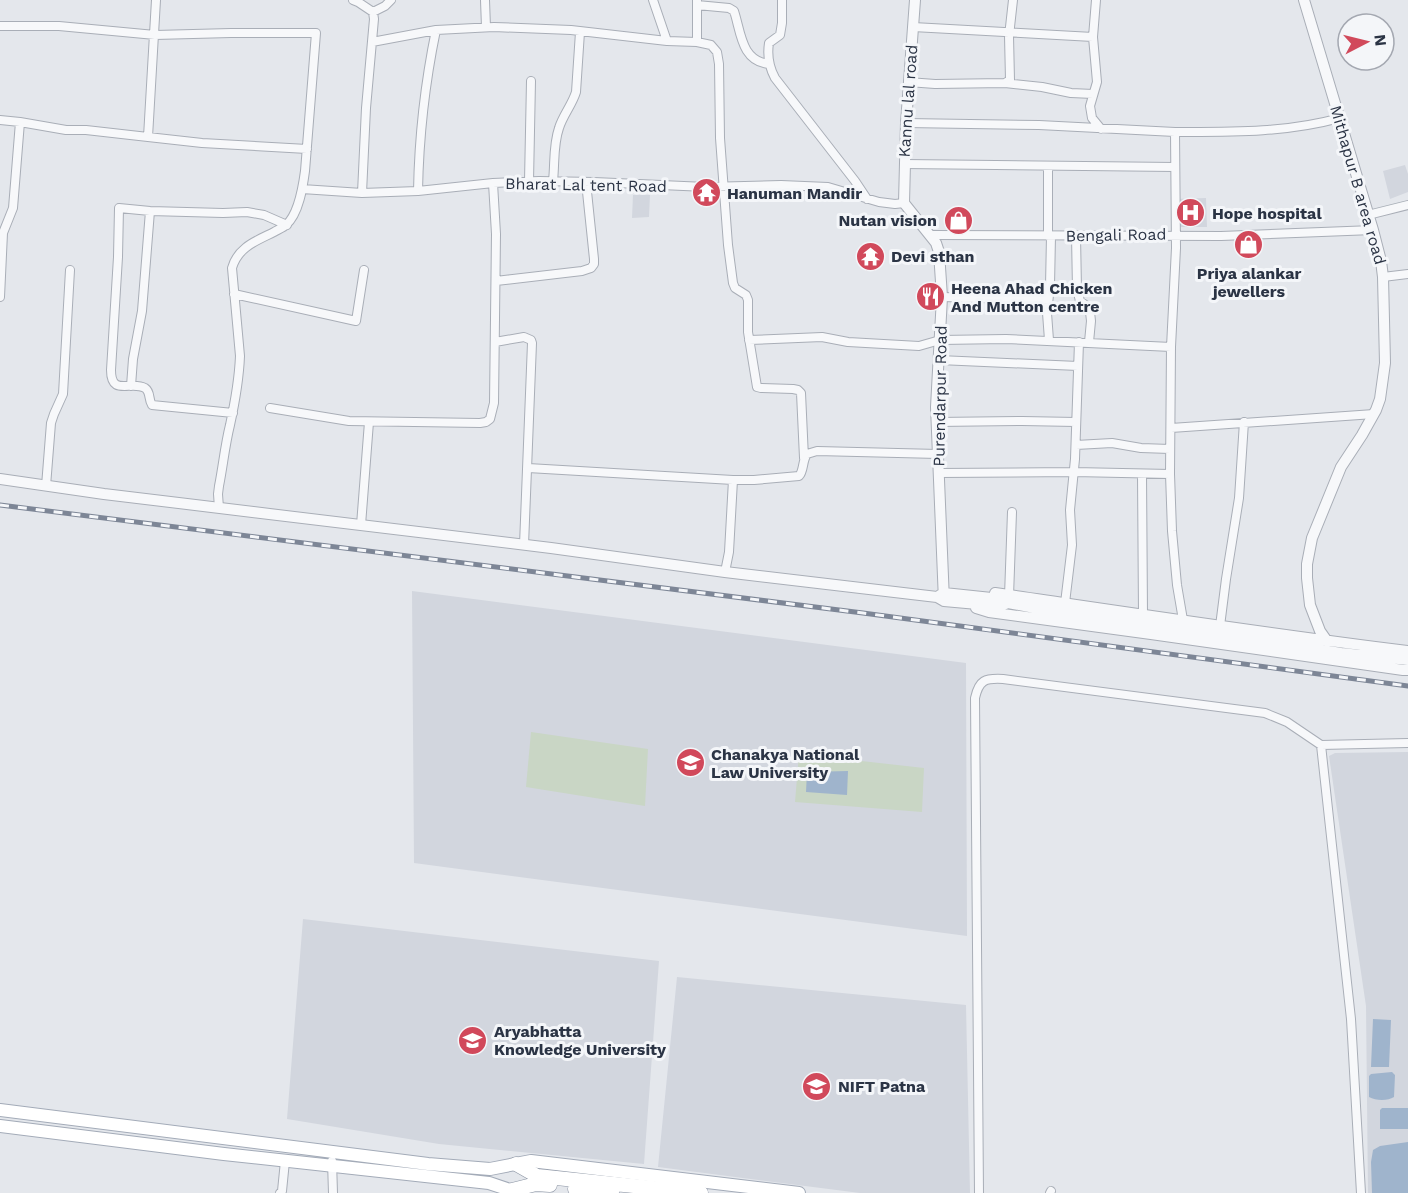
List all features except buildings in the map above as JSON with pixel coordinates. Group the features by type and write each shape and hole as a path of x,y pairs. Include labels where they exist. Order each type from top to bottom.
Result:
{"highway":[{"path":"516,1164 536,1180 612,1193"},
{"path":"516,1192 536,1180 701,1193"}],"main road":[{"path":"0,1110 428,1164 489,1169 531,1161 799,1193"},
{"path":"14,1111 6,1127 489,1183 516,1192"},
{"path":"176,1148 178,1132"},
{"path":"489,1169 489,1183"}],"street":[{"path":"148,137 156,0"},
{"path":"353,0 373,12"},
{"path":"373,12 391,0"},
{"path":"485,0 486,27"},
{"path":"653,0 668,41"},
{"path":"782,0 780,34 769,43 769,64 775,78 867,199"},
{"name":"Kannu lal road","path":"904,203 908,82 915,0"},
{"path":"1005,83 1010,80 1011,72 1010,33 1013,0"},
{"path":"1096,0 1093,36 1097,74 1090,106 1092,118 1101,129"},
{"name":"Mithapur B area road","path":"1304,0 1373,230 1383,277 1384,363 1380,399 1362,435 1341,467 1316,526 1309,550 1307,578 1310,605 1320,631 1327,641"},
{"path":"697,42 697,2 729,8 734,11 746,48 753,58 761,63 769,64"},
{"path":"362,193 373,12"},
{"path":"0,26 59,26 155,35 316,33 302,189 293,215 286,225 245,247 234,261 232,268 240,362 236,397 218,494 219,508"},
{"path":"372,42 436,30 486,27 540,28 697,42 711,45 717,52 723,186 733,283 735,288 746,295 748,300 749,340 757,387 793,389 801,393 804,458 801,474 799,476 733,480 528,468"},
{"path":"913,27 1093,36"},
{"path":"418,191 424,91 436,30"},
{"path":"554,181 555,142 562,119 576,93 580,32"},
{"path":"530,181 531,81"},
{"path":"908,82 1005,83 1093,94"},
{"path":"906,123 1039,125 1175,132 1250,132 1296,128 1340,118"},
{"path":"0,120 66,130 86,130 202,143 307,149"},
{"path":"0,297 3,233 13,208 20,122"},
{"path":"1175,132 1176,248 1171,346 1170,474 1173,542 1183,620"},
{"path":"904,164 1175,167"},
{"path":"1048,166 1051,271 1047,324 1049,340"},
{"name":"Bharat Lal tent Road","path":"302,189 362,193 418,191 530,181 672,186 781,184 818,186 867,199 904,203"},
{"path":"496,281 591,268 594,259 586,182"},
{"path":"270,408 369,422 486,422 490,419 494,403 496,281 493,183"},
{"name":"Purendarpur Road","path":"904,203 936,243 939,252 942,297 936,422 941,597"},
{"path":"1368,215 1408,205"},
{"path":"233,413 152,405 145,388 118,386 113,382 111,377 119,208 150,212 247,212 264,215 286,225"},
{"path":"131,386 133,359 142,311 150,212"},
{"name":"Bengali Road","path":"930,235 1239,235 1373,230"},
{"path":"1076,236 1077,295 1090,312 1089,342"},
{"path":"46,486 51,423 63,394 70,270"},
{"path":"234,294 356,321 364,270"},
{"path":"1383,277 1408,273"},
{"path":"942,297 1048,300"},
{"path":"495,342 524,337 531,340 532,344 524,545"},
{"path":"749,340 822,337 848,342 919,346 940,340 1049,340 1171,346"},
{"path":"1065,603 1072,545 1070,510 1076,446 1079,342"},
{"path":"939,360 1078,366"},
{"path":"1171,428 1374,414"},
{"path":"361,525 369,422"},
{"path":"936,422 1076,422"},
{"path":"1220,627 1239,498 1244,422"},
{"path":"1076,446 1112,443 1141,448 1170,449"},
{"path":"804,458 807,454 817,451 938,454"},
{"path":"938,473 1170,474"},
{"path":"1142,474 1143,614"},
{"path":"0,479 725,572 941,597 989,600 1000,606 1008,600 1065,603 1220,627 1408,651"},
{"path":"725,572 729,552 733,480"},
{"path":"1008,600 1012,512"},
{"path":"941,597 972,603 989,600"},
{"path":"1008,600 1341,653 1408,660"},
{"path":"972,603 978,609 989,612 1408,670"},
{"path":"979,1193 975,698 977,688 982,681 992,678 1003,679 1265,713 1287,722 1321,745 1408,743"},
{"path":"1321,745 1351,1019 1361,1193"},
{"path":"333,1152 331,1166 333,1193"},
{"path":"280,1193 285,1161"}],"shaded area":[{"path":"1405,165 1408,174 1408,192 1390,199 1383,171"},
{"path":"633,195 650,195 649,217 632,218"},
{"name":"Hope hospital","path":"1206,198 1207,227 1175,227 1175,199"},
{"name":"Chanakya National Law University","path":"412,591 966,663 967,936 414,863"},
{"path":"1408,752 1408,1193 1368,1193 1366,1006 1329,756 1335,753"},
{"name":"Aryabhatta Knowledge University","path":"303,919 659,961 644,1164 439,1144 287,1119"},
{"name":"NIFT Patna","path":"677,977 966,1005 970,1193 860,1193 658,1167"}],"green space":[{"path":"531,732 648,749 645,806 526,787"},
{"path":"799,754 924,768 922,812 795,802"}],"water":[{"path":"848,771 847,795 806,792 807,772"},
{"path":"1373,1019 1391,1020 1389,1067 1371,1067"},
{"path":"1392,1072 1395,1075 1394,1097 1382,1100 1369,1097 1369,1076"},
{"path":"1382,1108 1408,1108 1408,1129 1380,1129 1380,1110"},
{"path":"1408,1142 1408,1193 1372,1193 1373,1150 1380,1146"}],"railway":[{"path":"0,505 863,613 1408,686"}],"place":[{"name":"Hanuman Mandir","path":"706,193"},
{"name":"Hope hospital","path":"1191,213"},
{"name":"Nutan vision","path":"958,220"},
{"name":"Priya alankar jewellers","path":"1249,245"},
{"name":"Devi sthan","path":"870,256"},
{"name":"Heena Ahad Chicken And Mutton centre","path":"930,297"},
{"name":"Chanakya National Law University","path":"690,763"},
{"name":"Aryabhatta Knowledge University","path":"473,1040"},
{"name":"NIFT Patna","path":"817,1086"}]}
